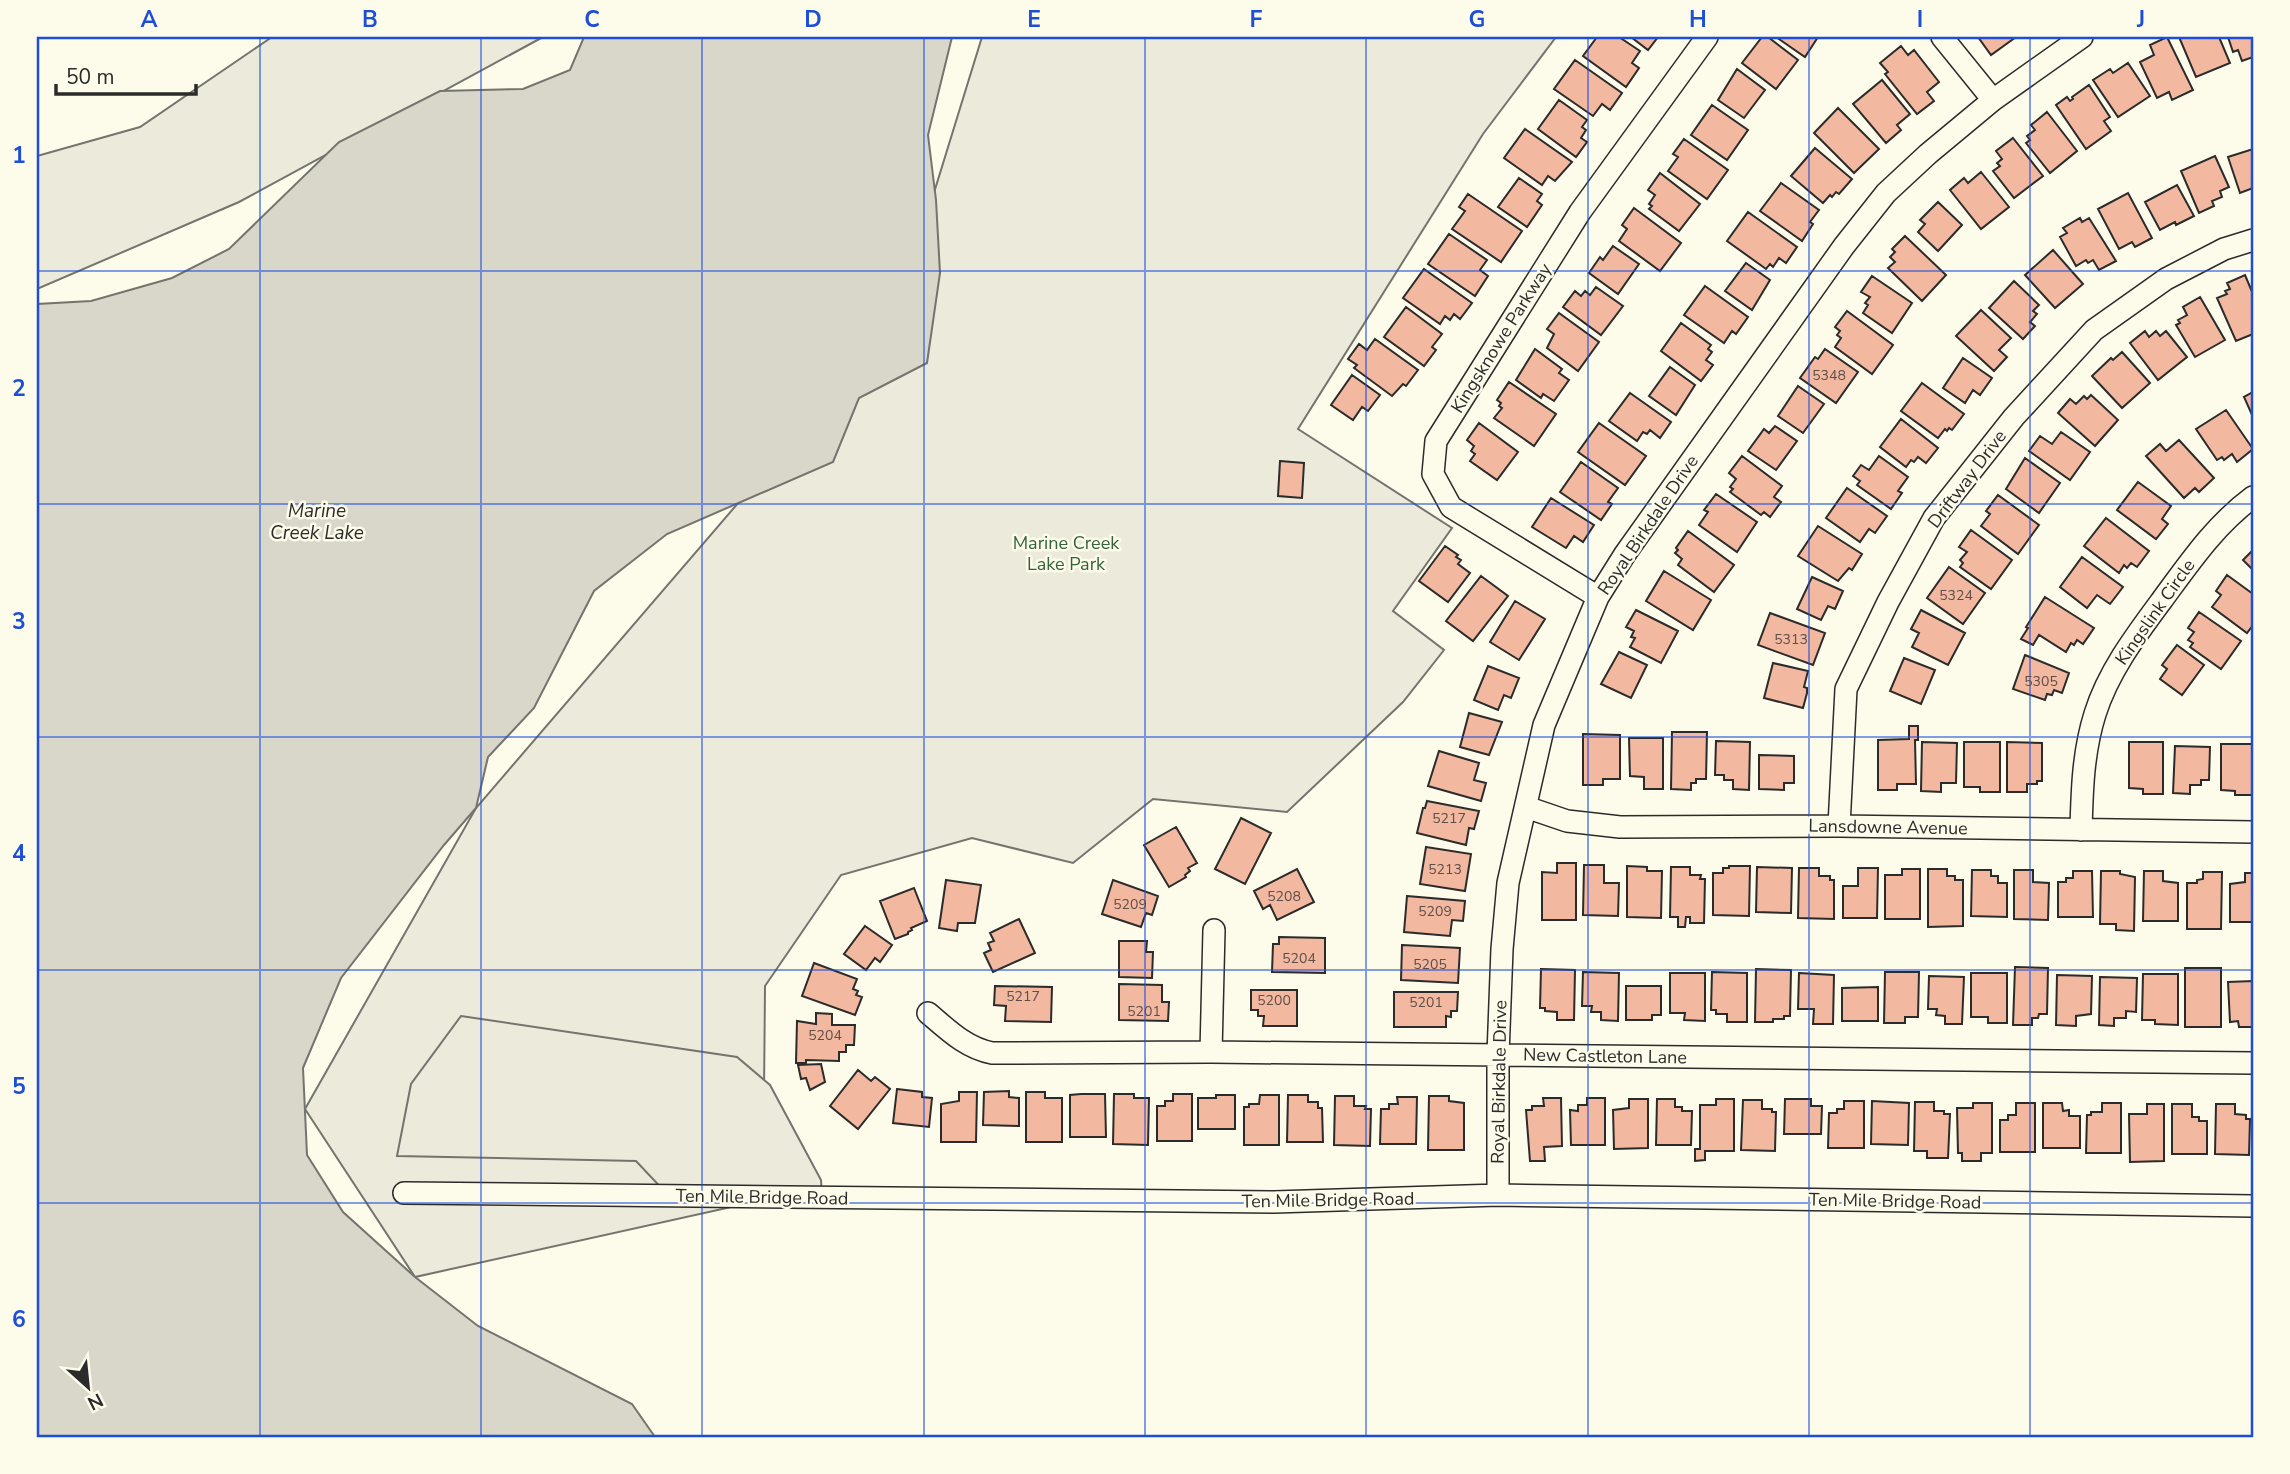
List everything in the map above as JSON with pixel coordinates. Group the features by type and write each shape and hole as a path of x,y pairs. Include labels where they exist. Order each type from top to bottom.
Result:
{"street":[{"name":"Kingsknowe Parkway","path":"1598,597 1451,506 1433,474 1436,441 1580,212 1707,37"},
{"path":"1942,37 1993,100"},
{"name":"Royal Birkdale Drive","path":"1498,1195 1498,1055 1502,949 1508,883 1544,725 1598,597 1625,554 1886,193 1928,153 1993,100 2082,37"},
{"name":"Driftway Drive","path":"1839,826 1846,689 1888,602 1934,518 2014,417 2094,330 2166,279 2224,249 2253,240"},
{"name":"Kingslink Circle","path":"2081,830 2082,782 2088,743 2095,713 2113,675 2134,638 2203,544 2230,514 2253,497"},
{"name":"Lansdowne Avenue","path":"1525,807 1567,821 1620,827 1839,826 2253,832"},
{"path":"1211,1052 1214,930"},
{"name":"New Castleton Lane","path":"928,1013 965,1044 978,1051 992,1053 1211,1052 2253,1063"},
{"name":"Ten Mile Bridge Road","path":"404,1192 1274,1202 1498,1195 2253,1206"}],"green space":[{"path":"272,37 543,37 239,202 37,289 37,156 140,127"},
{"name":"Marine Creek Lake Park","path":"982,37 1556,37 1483,134 1298,429 1452,528 1393,611 1444,650 1403,702 1287,812 1153,799 1073,863 972,838 841,875 765,986 763,1200 415,1277 305,1109 476,808 739,502 879,371"}],"shaded area":[{"path":"461,1016 737,1057 770,1085 821,1180 822,1197 668,1195 636,1161 397,1156 411,1084"}],"water":[{"name":"Marine Creek Lake","path":"584,37 952,37 928,135 936,200 940,273 927,363 859,398 833,462 667,534 594,591 534,708 488,757 476,808 341,978 303,1068 307,1155 343,1212 415,1277 478,1326 632,1404 655,1437 37,1437 37,304 91,301 172,278 229,249 339,142 440,91 523,89 570,70"}],"building":[{"path":"1597,37 1619,37 1640,51 1632,63 1639,68 1626,87 1583,56"},
{"path":"1631,37 1658,37 1648,50"},
{"path":"1762,37 1768,37 1798,60 1776,89 1742,63"},
{"path":"1776,37 1818,37 1805,57"},
{"path":"1978,37 2016,37 1991,55"},
{"path":"2167,37 2193,90 2172,100 2169,92 2157,98 2140,62 2154,55 2150,45"},
{"path":"2179,37 2219,37 2230,63 2196,77"},
{"path":"2228,37 2253,37 2253,57 2242,61 2238,50 2233,52"},
{"path":"1901,46 1908,55 1914,50 1939,82 1927,92 1934,101 1917,114 1885,74 1888,72 1880,63"},
{"path":"1575,60 1622,93 1610,110 1602,104 1593,116 1554,89"},
{"path":"2128,63 2150,96 2118,117 2093,80 2110,69 2113,73"},
{"path":"1737,69 1765,90 1744,118 1718,100"},
{"path":"1882,80 1910,114 1897,125 1901,130 1886,143 1853,104"},
{"path":"2089,85 2110,117 2104,121 2111,131 2086,149 2056,105 2067,97 2070,101"},
{"path":"1559,100 1587,120 1582,127 1586,130 1581,138 1587,142 1576,157 1538,129"},
{"path":"1712,105 1748,130 1727,160 1691,135"},
{"path":"1838,108 1879,149 1854,173 1814,133"},
{"path":"2047,112 2077,151 2050,173 2026,143 2030,140 2027,136 2035,130 2031,125"},
{"path":"1525,129 1572,162 1555,181 1548,176 1542,185 1504,158"},
{"path":"2013,138 2043,176 2014,198 1993,171 2000,166 1997,163 2002,159 1996,151"},
{"path":"1684,139 1728,170 1707,199 1668,171 1678,157 1673,154"},
{"path":"1815,148 1852,179 1839,194 1836,192 1832,197 1830,195 1823,203 1791,176"},
{"path":"2253,149 2253,188 2240,193 2228,157"},
{"path":"2215,156 2229,187 2220,191 2222,197 2212,201 2214,206 2199,213 2181,171"},
{"path":"1981,172 2009,207 1981,229 1950,190 1964,178 1968,183"},
{"path":"1660,173 1700,204 1679,231 1649,209 1655,195 1648,190"},
{"path":"1519,178 1542,194 1537,201 1542,205 1527,227 1498,207"},
{"path":"1781,183 1819,210 1810,222 1813,224 1802,241 1760,211"},
{"path":"2177,185 2194,216 2160,230 2145,202"},
{"path":"2128,193 2152,238 2135,247 2132,242 2119,249 2098,209"},
{"path":"1468,194 1522,231 1501,262 1452,229 1465,211 1459,207"},
{"path":"1938,202 1962,225 1938,251 1918,232 1925,224 1920,220"},
{"path":"1634,208 1681,243 1660,271 1619,241 1627,229 1622,225"},
{"path":"1748,212 1797,247 1786,263 1779,258 1773,267 1770,264 1766,269 1727,241"},
{"path":"2080,218 2082,222 2089,218 2116,261 2099,270 2093,260 2088,263 2086,260 2076,266 2060,237 2067,233 2063,228"},
{"path":"1449,234 1487,260 1480,270 1488,276 1475,296 1428,264"},
{"path":"1905,236 1946,275 1922,301 1888,268 1895,262 1890,257 1895,252 1892,249"},
{"path":"1613,246 1639,264 1618,294 1589,273 1600,257 1603,260"},
{"path":"2053,250 2083,284 2055,308 2025,275"},
{"path":"1746,263 1770,280 1752,310 1725,291"},
{"path":"1424,269 1472,303 1460,319 1454,314 1450,320 1445,316 1440,324 1403,298"},
{"path":"2245,275 2253,294 2253,334 2236,341 2217,298 2227,294 2225,291 2230,289 2227,283"},
{"path":"1872,276 1912,303 1892,333 1863,313 1868,305 1865,303 1870,297 1861,292"},
{"path":"2014,281 2039,305 2033,311 2037,314 2030,322 2035,326 2023,339 1989,308"},
{"path":"1705,286 1748,317 1736,334 1732,331 1724,343 1684,315"},
{"path":"1596,287 1623,306 1601,335 1563,307 1575,291 1581,296 1585,291 1590,295"},
{"path":"2200,297 2225,340 2195,357 2176,325 2180,323 2178,320 2187,315 2183,307"},
{"path":"1406,307 1442,334 1432,347 1436,350 1424,366 1384,337"},
{"path":"1981,310 2011,338 1999,350 2007,357 1994,371 1956,336"},
{"path":"1847,311 1893,345 1872,374 1835,347 1841,338 1837,335 1840,331 1835,327"},
{"path":"1559,313 1599,342 1578,371 1547,348 1554,334 1547,329"},
{"path":"1681,323 1711,345 1708,349 1712,352 1706,360 1713,365 1701,381 1661,351"},
{"path":"2145,331 2149,337 2156,331 2160,336 2166,331 2187,357 2158,380 2130,343"},
{"path":"1375,339 1418,370 1406,386 1403,384 1392,396 1354,368 1357,365 1348,359 1359,344 1367,350"},
{"path":"1535,349 1562,369 1559,373 1569,380 1554,401 1543,394 1541,398 1516,380"},
{"path":"1825,349 1858,372 1836,403 1800,378 1815,357 1818,359"},
{"path":"2122,352 2150,383 2122,408 2092,376 2111,358 2113,360"},
{"path":"1963,358 1992,378 1980,395 1973,390 1965,403 1943,388"},
{"path":"1670,367 1695,385 1676,415 1649,396"},
{"path":"1352,375 1380,395 1368,411 1362,407 1353,420 1331,405"},
{"path":"1509,382 1556,414 1534,446 1494,418 1502,408 1497,400"},
{"path":"1922,383 1964,414 1952,430 1945,429 1938,438 1901,411"},
{"path":"1798,386 1824,404 1803,433 1778,416"},
{"path":"2253,392 2253,417 2244,397"},
{"path":"1630,393 1671,422 1660,438 1650,430 1647,434 1643,432 1637,441 1609,421"},
{"path":"2091,395 2118,420 2095,446 2058,413 2070,399 2076,404 2084,396 2087,399"},
{"path":"2226,410 2253,449 2237,462 2232,454 2224,460 2222,457 2217,460 2196,429"},
{"path":"1901,419 1938,448 1926,463 1918,457 1914,462 1911,460 1906,467 1880,447"},
{"path":"1479,423 1518,452 1497,480 1470,461 1475,454 1471,451 1474,446 1467,440"},
{"path":"1599,423 1646,456 1625,485 1578,452"},
{"path":"1775,426 1797,441 1776,470 1748,451 1764,429 1769,433"},
{"path":"2061,432 2090,452 2070,480 2029,451 2040,436 2052,444"},
{"path":"2179,440 2214,478 2199,492 2195,488 2184,498 2146,456 2160,444 2166,451"},
{"path":"1742,456 1782,486 1774,497 1781,502 1770,517 1764,512 1761,515 1730,492 1736,479 1729,473"},
{"path":"1879,456 1908,477 1898,491 1902,493 1891,509 1857,485 1860,481 1853,476 1861,465 1869,470"},
{"path":"2025,458 2060,483 2039,513 2006,489"},
{"path":"1280,461 1304,463 1302,498 1278,496"},
{"path":"1581,462 1618,488 1608,502 1612,504 1601,520 1560,492"},
{"path":"2138,482 2171,506 2162,519 2168,524 2156,539 2117,510"},
{"path":"1847,488 1887,516 1875,533 1869,529 1860,542 1826,518"},
{"path":"1716,494 1757,522 1737,552 1699,525 1708,512 1704,510"},
{"path":"1998,495 2039,525 2018,554 1981,526 1990,514 1986,511"},
{"path":"1551,498 1594,525 1583,542 1574,536 1566,548 1532,527"},
{"path":"2106,518 2149,551 2137,567 2131,563 2127,568 2124,565 2119,573 2084,546"},
{"path":"1818,526 1862,554 1852,570 1849,568 1838,581 1798,556"},
{"path":"1971,530 2012,560 1991,589 1960,567 1963,563 1960,560 1967,552 1959,547"},
{"path":"1688,531 1734,565 1714,592 1678,565 1682,559 1675,553 1678,550 1676,548"},
{"path":"1445,546 1458,555 1456,557 1461,560 1458,564 1470,573 1448,602 1419,581"},
{"path":"2253,550 2253,570 2243,560"},
{"path":"2082,557 2123,587 2110,604 2097,595 2087,608 2060,587"},
{"path":"1949,567 1985,593 1963,624 1927,598"},
{"path":"1664,571 1711,600 1693,630 1646,601"},
{"path":"2227,575 2253,594 2253,625 2247,633 2212,607 2221,595 2216,591"},
{"path":"1481,576 1508,596 1473,641 1446,621"},
{"path":"1812,577 1843,591 1835,609 1828,606 1821,620 1797,609"},
{"path":"2045,597 2094,628 2083,644 2077,640 2074,645 2071,643 2066,652 2039,635 2033,645 2021,639"},
{"path":"1515,601 1545,619 1519,660 1490,642"},
{"path":"1636,610 1678,631 1661,663 1630,647 1635,638 1631,637 1634,631 1626,627"},
{"path":"1921,610 1965,633 1948,665 1912,647 1919,633 1911,629"},
{"path":"2199,612 2241,641 2221,669 2190,647 2193,643 2188,640 2194,632 2188,628"},
{"path":"1770,613 1825,633 1813,665 1758,645"},
{"path":"2177,645 2204,665 2182,695 2160,679 2167,669 2162,665"},
{"path":"1619,652 1647,665 1631,698 1601,684"},
{"path":"2025,655 2069,673 2062,693 2054,690 2052,695 2047,694 2045,700 2013,689"},
{"path":"1904,658 1935,670 1921,704 1890,691"},
{"path":"1773,663 1808,671 1803,708 1764,698"},
{"path":"1488,666 1519,678 1511,698 1504,695 1498,710 1474,700"},
{"path":"1469,713 1502,722 1489,755 1460,747"},
{"path":"1909,726 1918,726 1918,740 1915,740 1916,784 1897,784 1897,790 1878,790 1878,740 1909,739"},
{"path":"1672,732 1707,732 1706,779 1696,779 1696,783 1691,783 1691,790 1671,789"},
{"path":"1583,734 1620,735 1620,779 1603,779 1603,785 1583,785"},
{"path":"1629,738 1663,738 1663,789 1644,789 1644,777 1630,776"},
{"path":"1716,741 1750,742 1749,790 1733,789 1733,780 1724,780 1724,775 1715,775"},
{"path":"1922,742 1957,743 1956,783 1941,783 1941,792 1921,791"},
{"path":"1964,742 2000,742 2000,792 1980,792 1980,787 1964,787"},
{"path":"2007,742 2042,743 2042,781 2027,784 2027,792 2007,792"},
{"path":"2129,742 2163,742 2163,794 2143,794 2143,789 2129,788"},
{"path":"2221,744 2253,744 2253,795 2235,795 2235,791 2221,790"},
{"path":"2175,746 2210,747 2209,780 2201,780 2201,785 2190,785 2190,794 2173,793"},
{"path":"1439,751 1479,763 1474,780 1486,783 1481,801 1428,786"},
{"path":"1759,755 1794,756 1794,783 1784,783 1784,790 1759,789"},
{"path":"1427,801 1479,811 1474,829 1469,828 1466,845 1417,833"},
{"path":"1241,818 1271,833 1245,884 1215,869"},
{"path":"1176,827 1197,863 1188,868 1190,871 1186,877 1169,887 1144,845"},
{"path":"1426,847 1471,854 1465,891 1420,884"},
{"path":"1557,863 1576,863 1576,920 1542,920 1542,872 1557,873"},
{"path":"1584,865 1604,865 1604,883 1619,883 1618,916 1583,915"},
{"path":"1627,866 1647,867 1647,871 1662,871 1661,918 1627,917"},
{"path":"1750,866 1749,916 1713,915 1713,873 1723,873 1723,868"},
{"path":"1671,867 1690,867 1690,875 1701,875 1700,879 1705,879 1704,923 1690,923 1690,917 1686,917 1685,927 1678,927 1678,917 1670,917"},
{"path":"1757,867 1792,868 1791,913 1756,912"},
{"path":"1799,868 1819,868 1819,876 1830,876 1830,880 1834,880 1834,919 1798,918"},
{"path":"1858,868 1878,868 1877,918 1843,918 1843,886 1858,886"},
{"path":"1297,869 1314,902 1277,920 1270,905 1263,909 1254,891"},
{"path":"1902,869 1920,869 1920,919 1885,919 1885,875 1902,875"},
{"path":"1928,869 1947,869 1947,876 1963,880 1963,926 1928,927"},
{"path":"1972,870 1991,870 1991,876 1998,876 1998,883 2007,883 2007,917 1971,916"},
{"path":"2014,870 2033,870 2033,882 2049,883 2048,920 2014,919"},
{"path":"2073,871 2092,871 2093,917 2058,917 2058,882 2073,878"},
{"path":"2101,871 2120,871 2120,874 2135,877 2134,931 2116,930 2116,924 2100,924"},
{"path":"2144,871 2163,871 2163,881 2178,883 2178,921 2143,921"},
{"path":"2203,872 2222,872 2221,929 2187,929 2187,883 2197,883 2197,880 2203,879"},
{"path":"2245,873 2253,873 2253,922 2230,922 2230,884 2245,882"},
{"path":"946,880 981,885 975,923 958,923 957,931 939,928"},
{"path":"1113,880 1158,896 1152,915 1146,913 1141,927 1102,914"},
{"path":"914,888 927,921 895,939 880,901"},
{"path":"1407,896 1465,901 1463,921 1452,920 1450,936 1404,932"},
{"path":"1019,919 1035,953 993,972 984,953 991,950 988,943 994,941 990,933"},
{"path":"865,926 892,945 880,962 875,958 866,970 844,954"},
{"path":"1279,937 1325,938 1325,973 1272,972 1273,944 1279,944"},
{"path":"1119,941 1147,941 1146,952 1153,952 1152,978 1119,977"},
{"path":"1402,945 1460,948 1458,983 1401,980"},
{"path":"814,963 857,979 853,989 858,991 856,995 862,997 855,1015 802,996"},
{"path":"2015,967 2048,968 2047,1014 2032,1018 2032,1025 2013,1025"},
{"path":"2185,968 2221,968 2221,1027 2185,1027"},
{"path":"1541,969 1575,970 1574,1020 1557,1020 1557,1012 1540,1008"},
{"path":"1756,969 1791,970 1790,1016 1773,1019 1773,1022 1755,1022"},
{"path":"1583,972 1619,973 1618,1021 1601,1020 1601,1012 1591,1012 1592,1006 1582,1006"},
{"path":"1712,972 1747,973 1747,1022 1727,1022 1727,1014 1716,1014 1716,1010 1711,1010"},
{"path":"1885,972 1919,972 1918,1017 1905,1017 1905,1023 1884,1023"},
{"path":"1670,973 1705,973 1705,1021 1684,1020 1685,1013 1670,1013"},
{"path":"1799,973 1834,975 1833,1024 1813,1024 1814,1009 1798,1009"},
{"path":"1971,973 2007,973 2007,1023 1988,1023 1988,1017 1971,1017"},
{"path":"2143,974 2178,974 2178,1025 2155,1024 2155,1020 2142,1020"},
{"path":"2057,975 2092,976 2091,1014 2076,1016 2076,1026 2056,1025"},
{"path":"1929,976 1964,977 1962,1024 1945,1024 1945,1016 1936,1015 1937,1009 1928,1009"},
{"path":"2100,977 2137,978 2136,1012 2126,1011 2126,1018 2114,1018 2114,1026 2099,1025"},
{"path":"2253,981 2253,1027 2239,1027 2238,1021 2230,1022 2228,982"},
{"path":"1119,984 1162,985 1162,1002 1169,1002 1168,1021 1119,1020"},
{"path":"995,986 1052,987 1051,1022 1005,1021 1006,1006 994,1005"},
{"path":"1626,986 1661,986 1661,1015 1652,1015 1652,1020 1626,1020"},
{"path":"1878,987 1878,1021 1842,1021 1842,988"},
{"path":"1251,990 1297,990 1297,1026 1263,1026 1264,1016 1258,1016 1258,1010 1251,1010"},
{"path":"1394,992 1458,992 1457,1011 1451,1011 1451,1017 1446,1016 1446,1027 1394,1027"},
{"path":"816,1013 832,1014 832,1025 855,1025 854,1045 846,1045 846,1052 839,1052 839,1061 806,1060 806,1063 796,1063 797,1021 816,1024"},
{"path":"821,1064 825,1082 810,1090 806,1078 801,1079 798,1065"},
{"path":"858,1070 871,1081 875,1077 890,1089 858,1129 830,1106"},
{"path":"897,1089 922,1092 922,1097 932,1098 929,1127 893,1123"},
{"path":"1009,1091 1009,1097 1019,1098 1019,1126 983,1125 984,1092"},
{"path":"959,1092 977,1092 976,1142 941,1142 941,1104 959,1101"},
{"path":"1026,1092 1045,1092 1045,1098 1062,1098 1062,1142 1026,1142"},
{"path":"1105,1094 1106,1137 1070,1137 1070,1095"},
{"path":"1114,1094 1134,1094 1134,1098 1149,1098 1148,1145 1113,1144"},
{"path":"1173,1094 1192,1094 1192,1141 1157,1141 1157,1106 1165,1106 1165,1101 1173,1101"},
{"path":"1216,1095 1235,1095 1235,1129 1198,1129 1198,1098 1216,1098"},
{"path":"1260,1095 1279,1095 1279,1145 1244,1145 1244,1107 1259,1104"},
{"path":"1288,1095 1308,1095 1308,1102 1318,1102 1318,1108 1322,1108 1323,1142 1287,1142"},
{"path":"1335,1096 1354,1096 1354,1106 1371,1109 1370,1146 1334,1145"},
{"path":"1429,1096 1449,1096 1449,1101 1464,1103 1464,1150 1428,1150"},
{"path":"1397,1097 1417,1097 1416,1144 1380,1144 1381,1109 1389,1109 1389,1104 1398,1104"},
{"path":"1543,1098 1561,1098 1562,1146 1544,1147 1545,1161 1530,1161 1526,1110 1532,1110 1532,1106 1544,1106"},
{"path":"1587,1098 1605,1098 1605,1145 1571,1145 1570,1110 1578,1111 1578,1105 1587,1105"},
{"path":"1629,1099 1648,1099 1648,1148 1614,1149 1613,1110 1629,1108"},
{"path":"1657,1099 1675,1099 1675,1107 1682,1107 1682,1111 1692,1111 1691,1145 1656,1145"},
{"path":"1716,1099 1734,1099 1734,1151 1705,1151 1705,1160 1695,1161 1695,1149 1700,1149 1700,1105 1716,1105"},
{"path":"1785,1099 1811,1099 1811,1106 1822,1106 1821,1134 1784,1134"},
{"path":"1743,1100 1762,1100 1762,1109 1776,1112 1775,1151 1741,1150"},
{"path":"1844,1101 1864,1101 1864,1148 1828,1148 1829,1113 1844,1109"},
{"path":"1872,1101 1909,1103 1908,1145 1871,1144"},
{"path":"1915,1102 1934,1102 1934,1111 1950,1114 1948,1158 1927,1158 1927,1151 1914,1151"},
{"path":"1973,1103 1992,1103 1992,1153 1981,1153 1981,1161 1962,1161 1962,1153 1958,1153 1957,1108 1973,1108"},
{"path":"2016,1103 2035,1103 2035,1152 2000,1152 2000,1120 2008,1120 2008,1115 2016,1115"},
{"path":"2043,1103 2062,1103 2063,1111 2069,1110 2069,1116 2080,1116 2080,1148 2043,1148"},
{"path":"2102,1103 2121,1103 2121,1153 2086,1153 2087,1115 2091,1115 2091,1112 2102,1112"},
{"path":"2147,1104 2164,1104 2164,1161 2130,1162 2129,1114 2147,1114"},
{"path":"2172,1104 2192,1104 2192,1117 2207,1121 2207,1154 2172,1154"},
{"path":"2216,1104 2235,1104 2235,1114 2246,1115 2246,1119 2250,1119 2249,1155 2215,1154"}]}
